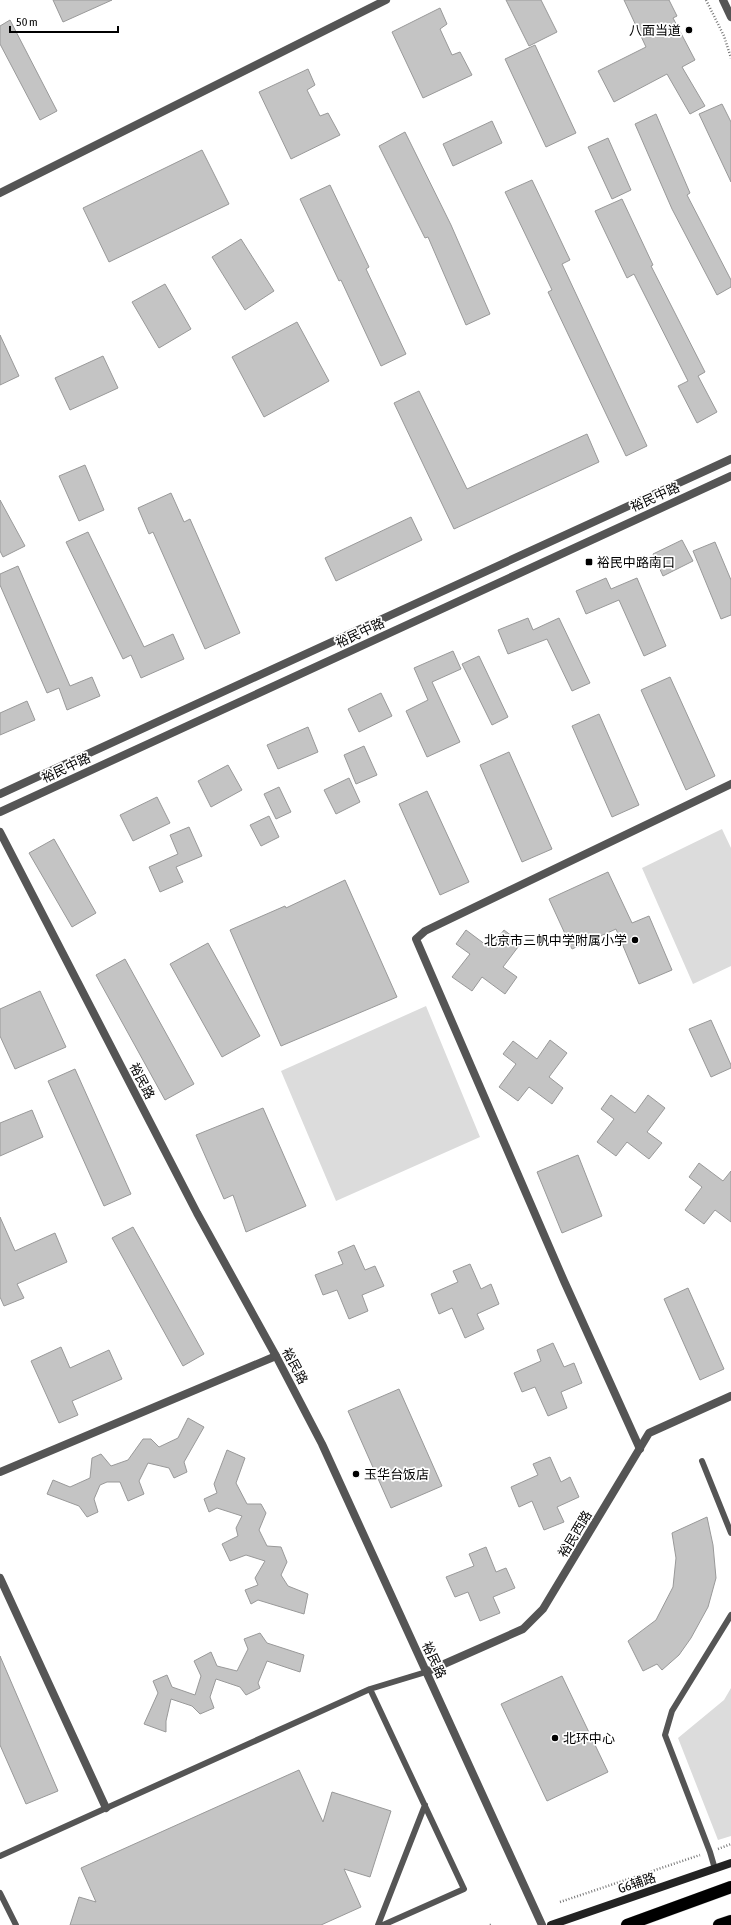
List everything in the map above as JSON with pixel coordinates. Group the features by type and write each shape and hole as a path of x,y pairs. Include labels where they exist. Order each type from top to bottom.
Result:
{"highway":[{"path":"627,1925 731,1887"},
{"path":"719,1925 731,1921"}],"main road":[{"name":"G6辅路","path":"551,1925 731,1863"}],"street":[{"path":"0,193 386,0"},
{"path":"723,0 731,17"},
{"name":"裕民中路","path":"0,794 731,459"},
{"name":"裕民中路","path":"0,812 731,476"},
{"path":"640,1449 564,1281 416,939 425,931 731,784"},
{"name":"裕民路","path":"0,832 197,1213 276,1356 322,1444 542,1925"},
{"path":"0,1472 276,1356"},
{"name":"裕民西路","path":"426,1672 522,1629 544,1609 650,1433 731,1396"},
{"path":"0,1578 106,1808"}],"lane":[{"path":"702,1461 731,1533"},
{"path":"715,1869 710,1852 665,1735 672,1711 731,1615"},
{"path":"0,1856 370,1689 426,1672"},
{"path":"370,1689 464,1889 383,1925"},
{"path":"378,1925 425,1805"},
{"path":"0,1893 16,1925"}],"path":[{"path":"706,0 724,36 731,58"},
{"path":"560,1902 731,1844"}],"shaded area":[{"path":"722,829 731,848 731,966 693,984 642,868"},
{"path":"426,1006 480,1137 336,1201 281,1071"},
{"path":"731,1688 731,1836 718,1840 678,1738 724,1700"}],"building":[{"path":"53,0 112,0 63,22"},
{"path":"506,0 541,0 557,32 529,46"},
{"path":"624,0 669,0 677,16 673,18 695,60 682,67 705,106 690,114 667,74 614,102 598,71 646,47"},
{"path":"440,8 447,24 440,29 452,55 460,52 472,75 423,98 392,32"},
{"path":"10,20 57,111 40,120 0,44 0,26"},
{"path":"535,45 576,133 546,147 505,59"},
{"path":"308,69 315,85 307,90 320,116 328,113 340,135 291,159 259,92"},
{"path":"722,104 731,122 731,182 699,114"},
{"path":"656,114 690,193 687,195 731,280 731,287 717,295 672,209 635,124"},
{"path":"492,121 502,143 453,166 443,144"},
{"path":"405,132 451,225 490,314 466,325 428,237 425,238 379,146"},
{"path":"608,138 631,190 612,199 588,147"},
{"path":"202,150 229,204 109,262 83,208"},
{"path":"532,180 570,260 562,264 647,446 626,456 548,292 552,290 505,192"},
{"path":"330,185 369,267 366,269 406,354 381,366 341,280 339,281 300,199"},
{"path":"622,199 653,265 651,266 705,372 698,376 717,412 697,423 678,386 688,381 634,274 627,278 595,211"},
{"path":"241,239 274,291 245,310 212,257"},
{"path":"165,284 191,329 159,348 132,302"},
{"path":"297,322 329,381 264,417 232,357"},
{"path":"0,335 19,376 0,385"},
{"path":"103,356 118,388 70,410 55,378"},
{"path":"419,391 467,489 587,434 599,462 454,529 394,403"},
{"path":"85,465 104,510 79,521 59,476"},
{"path":"171,493 184,522 190,519 240,633 205,649 153,532 149,534 138,508"},
{"path":"0,500 25,546 3,557 0,551"},
{"path":"411,517 422,540 336,581 325,558"},
{"path":"88,532 144,647 173,634 184,659 141,678 131,655 123,659 66,542"},
{"path":"682,540 693,561 663,576 653,554"},
{"path":"715,542 731,580 731,615 721,619 693,551"},
{"path":"18,566 70,686 92,677 100,696 67,710 59,688 47,693 0,585 0,574"},
{"path":"606,578 611,589 637,578 666,646 644,656 619,600 586,614 576,591"},
{"path":"528,618 533,630 559,618 590,683 572,691 547,639 508,654 498,630"},
{"path":"453,651 461,669 432,682 460,742 427,757 406,711 428,700 414,668"},
{"path":"479,656 508,717 492,725 462,664"},
{"path":"670,677 715,776 686,790 641,690"},
{"path":"381,693 392,716 359,732 348,709"},
{"path":"27,701 35,720 0,735 0,713"},
{"path":"599,714 639,805 612,817 572,726"},
{"path":"308,727 318,752 278,769 267,745"},
{"path":"364,746 377,775 356,784 344,755"},
{"path":"509,752 552,849 522,862 480,765"},
{"path":"228,765 242,790 211,807 198,781"},
{"path":"349,778 360,802 336,814 324,790"},
{"path":"279,787 291,812 276,819 264,794"},
{"path":"427,791 469,882 440,895 399,804"},
{"path":"157,797 170,823 133,841 120,815"},
{"path":"269,816 279,837 261,846 250,825"},
{"path":"189,827 202,856 176,867 183,882 160,892 149,867 178,854 170,835"},
{"path":"54,839 96,913 72,927 29,853"},
{"path":"608,872 632,923 649,916 672,970 639,984 616,929 572,949 549,899"},
{"path":"345,880 397,997 281,1046 230,930 285,906 286,908"},
{"path":"466,930 490,948 504,930 521,943 503,967 517,977 505,994 482,977 472,991 452,977 470,954 456,944"},
{"path":"208,943 260,1036 222,1057 170,964"},
{"path":"125,959 194,1084 165,1100 96,975"},
{"path":"40,991 66,1047 15,1069 0,1036 0,1009"},
{"path":"711,1020 731,1068 711,1077 689,1029"},
{"path":"550,1040 567,1053 549,1077 563,1088 552,1104 529,1087 518,1101 499,1087 516,1064 503,1054 513,1041 537,1059"},
{"path":"75,1069 131,1194 104,1206 48,1081"},
{"path":"611,1095 635,1113 648,1095 665,1108 647,1132 662,1143 649,1159 627,1142 616,1156 597,1142 614,1119 601,1109"},
{"path":"263,1108 306,1206 246,1232 233,1195 224,1199 196,1135"},
{"path":"32,1110 43,1137 0,1156 0,1123"},
{"path":"578,1155 602,1216 562,1233 537,1172"},
{"path":"699,1163 723,1181 731,1171 731,1222 715,1210 704,1224 685,1210 702,1187 689,1177"},
{"path":"0,1217 15,1251 55,1233 67,1262 17,1284 24,1298 4,1306 0,1297"},
{"path":"133,1227 204,1354 183,1366 112,1238"},
{"path":"354,1245 365,1270 375,1266 384,1286 362,1295 368,1311 349,1319 337,1290 323,1295 315,1275 343,1264 338,1252"},
{"path":"470,1264 481,1289 491,1284 499,1304 477,1314 484,1329 465,1338 452,1308 439,1314 431,1294 458,1282 453,1271"},
{"path":"688,1288 724,1369 700,1380 664,1299"},
{"path":"553,1343 564,1367 574,1363 582,1383 561,1392 567,1408 548,1416 535,1387 522,1392 514,1373 541,1361 537,1350"},
{"path":"61,1347 70,1368 109,1350 122,1379 72,1401 78,1415 59,1423 31,1361"},
{"path":"399,1389 442,1486 391,1508 348,1411"},
{"path":"188,1418 204,1427 184,1462 187,1472 174,1478 169,1468 148,1463 139,1481 144,1494 128,1501 120,1482 107,1482 100,1485 94,1499 98,1512 87,1517 79,1506 47,1494 53,1480 70,1487 90,1478 92,1458 101,1454 111,1466 128,1460 143,1439 151,1439 159,1447 178,1438"},
{"path":"227,1450 245,1458 236,1483 247,1504 261,1504 266,1513 259,1530 267,1546 281,1547 287,1562 281,1575 288,1586 308,1594 304,1614 258,1600 251,1604 245,1590 258,1585 255,1578 265,1561 246,1555 230,1561 222,1544 238,1536 236,1528 242,1516 217,1508 209,1512 204,1499 217,1493 214,1484"},
{"path":"550,1457 561,1482 570,1477 579,1497 557,1507 564,1522 544,1530 532,1501 519,1507 511,1487 538,1475 533,1464"},
{"path":"707,1517 713,1545 716,1578 708,1607 691,1638 679,1655 662,1670 657,1664 643,1671 628,1641 656,1620 673,1587 676,1558 672,1533"},
{"path":"486,1547 496,1572 506,1568 515,1588 493,1597 500,1613 480,1621 468,1592 455,1597 446,1577 474,1566 469,1554"},
{"path":"260,1633 267,1643 304,1655 300,1672 267,1661 258,1683 260,1688 246,1695 240,1687 216,1679 210,1697 214,1708 200,1714 192,1706 171,1699 166,1721 166,1732 144,1724 158,1693 153,1681 167,1675 172,1687 195,1695 201,1676 194,1661 211,1652 217,1666 237,1671 248,1649 244,1639"},
{"path":"0,1656 58,1791 26,1804 0,1745"},
{"name":"北环中心","path":"562,1676 608,1772 547,1801 501,1704"},
{"path":"299,1770 323,1822 332,1792 391,1811 370,1877 344,1869 361,1907 321,1925 70,1925 79,1897 96,1902 81,1868"}],"place":[{"name":"八面当道","path":"689,30"},
{"name":"裕民中路南口","path":"589,562"},
{"name":"北京市三帆中学附属小学","path":"635,940"},
{"name":"玉华台饭店","path":"356,1474"},
{"name":"北环中心","path":"555,1738"}]}
